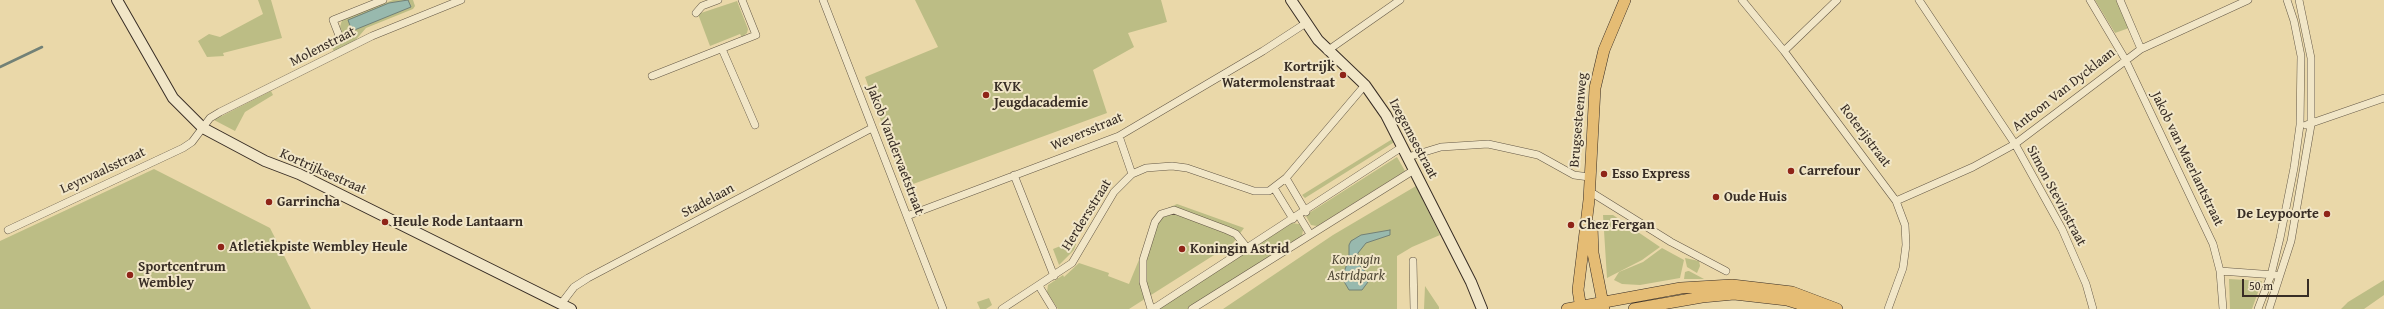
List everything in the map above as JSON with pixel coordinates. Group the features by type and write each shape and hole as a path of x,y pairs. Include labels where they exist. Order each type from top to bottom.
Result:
{"main road":[{"name":"Brugsesteenweg","path":"1581,308 1578,290 1589,195 1595,88 1604,50 1625,0"},
{"name":"Brugsesteenweg","path":"1589,195 1592,212 1593,252 1603,306"},
{"path":"1567,309 1603,306 1681,288 1732,285 1792,292 1837,309"},
{"path":"1634,309 1702,297 1734,294 1787,300 1816,309"}],"street":[{"name":"Kortrijksestraat","path":"117,0 173,98 203,128 265,161 299,174 571,309"},
{"name":"Molenstraat","path":"340,38 332,20 383,0"},
{"name":"Molenstraat","path":"203,128 210,118 220,112 372,36 461,0"},
{"path":"696,13 702,6 718,0"},
{"path":"652,76 756,35 742,0"},
{"name":"Jakob Vandervaetstraat","path":"823,0 943,309"},
{"name":"Izegemsestraat","path":"1291,0 1306,23 1328,51 1365,85 1386,115 1471,282 1482,309"},
{"path":"1328,51 1400,0"},
{"name":"Roterijstraat","path":"1742,0 1784,51 1896,201 1905,225 1906,245 1903,268 1888,309"},
{"path":"1784,51 1837,0"},
{"name":"Simon Stevinstraat","path":"1919,0 2015,144 2062,229 2086,284 2093,309"},
{"name":"Jakob van Maerlantstraat","path":"2090,0 2125,59 2213,244 2220,271 2223,309"},
{"path":"2120,0 2141,49"},
{"name":"Antoon Van Dycklaan","path":"1896,201 1973,167 2015,144 2125,59 2141,49 2248,0"},
{"path":"2258,309 2271,275 2294,168 2300,125 2301,56 2287,0"},
{"path":"2269,309 2281,276 2291,241 2310,125 2311,58 2299,0"},
{"name":"Weversstraat","path":"907,216 1119,136 1263,51 1306,23"},
{"path":"722,49 755,125"},
{"path":"1310,234 1299,216 1274,188 1286,178 1365,85"},
{"path":"2300,125 2310,125 2384,98"},
{"name":"Leynvaalsstraat","path":"8,230 183,148 192,142 203,128"},
{"name":"Stadelaan","path":"561,304 574,287 588,278 872,128"},
{"name":"Herdersstraat","path":"1119,136 1132,174"},
{"path":"1408,157 1441,146 1488,144 1538,154 1574,175 1589,177"},
{"path":"1248,249 1240,237 1233,232 1174,210 1161,214 1156,219 1143,256 1143,282 1152,309 1248,249 1299,216 1402,147"},
{"name":"Herdersstraat","path":"1002,309 1072,263 1114,192 1132,174 1146,168 1172,166 1187,168 1254,191 1263,192 1274,188"},
{"path":"1192,309 1414,170"},
{"path":"1014,176 1054,276"},
{"path":"1286,178 1299,216"},
{"path":"1589,195 1709,264 1726,271"},
{"path":"1413,261 1414,309"},
{"path":"2220,271 2281,276"},
{"path":"1039,286 1053,309"}],"green space":[{"path":"258,0 271,0 282,38 223,53 224,56 207,57 198,41 209,34 220,37 263,14"},
{"path":"393,0 413,0 415,6 413,9 366,28 354,42 334,52 331,44 345,38 340,27 342,20"},
{"name":"KVK Jeugdacademie","path":"915,0 1161,0 1167,22 1128,33 1134,47 1093,70 1107,113 905,187 865,77 938,47"},
{"path":"2095,0 2118,0 2129,28 2115,33"},
{"path":"737,1 748,29 747,33 742,37 740,34 710,46 698,14"},
{"path":"271,91 273,95 245,112 235,131 214,120"},
{"path":"1394,138 1396,141 1305,198 1302,195"},
{"path":"1397,157 1405,171 1317,226 1311,225 1306,216 1309,213"},
{"name":"Sportcentrum Wembley","path":"154,169 270,228 311,309 0,309 0,241"},
{"name":"Koningin Astridpark","path":"1416,186 1440,235 1412,247 1397,256 1397,309 1223,309 1333,235"},
{"path":"1177,204 1244,228 1233,243 1129,309 1058,309 1047,292 1048,285 1063,275 1064,277 1079,263 1109,273 1108,276 1129,284 1155,221 1168,208"},
{"path":"1603,215 1613,215 1660,247 1642,260 1607,278"},
{"path":"1292,223 1299,224 1303,230 1302,236 1188,309 1158,309"},
{"path":"1073,241 1076,244 1074,250 1059,265 1053,249"},
{"path":"1662,248 1684,260 1680,278 1640,285 1622,284 1614,280 1619,272 1643,262"},
{"path":"1685,258 1699,261 1700,266 1697,273 1687,267"},
{"path":"1689,271 1704,279 1684,279 1685,272"},
{"path":"2229,279 2262,281 2252,309 2230,309"},
{"path":"2384,280 2384,295 2364,309 2341,309 2348,302"},
{"path":"1425,286 1439,307 1439,309 1424,309"},
{"path":"989,298 992,305 986,309 980,309 977,302"}],"water":[{"path":"408,0 411,7 352,31 348,20 389,3"},
{"path":"1390,230 1390,235 1366,243 1358,253 1357,262 1367,274 1368,282 1362,290 1349,290 1342,278 1349,258 1349,245 1351,241 1361,235"}],"waterway":[{"path":"0,67 42,47"}],"place":[{"name":"Kortrijk Watermolenstraat","path":"1343,75"},
{"name":"KVK Jeugdacademie","path":"986,95"},
{"name":"Carrefour","path":"1791,171"},
{"name":"Esso Express","path":"1604,174"},
{"name":"Oude Huis","path":"1716,197"},
{"name":"Garrincha","path":"269,202"},
{"name":"De Leypoorte","path":"2327,214"},
{"name":"Heule Rode Lantaarn","path":"385,222"},
{"name":"Chez Fergan","path":"1571,225"},
{"name":"Atletiekpiste Wembley Heule","path":"221,247"},
{"name":"Koningin Astrid","path":"1182,249"},
{"name":"Sportcentrum Wembley","path":"130,275"}]}
